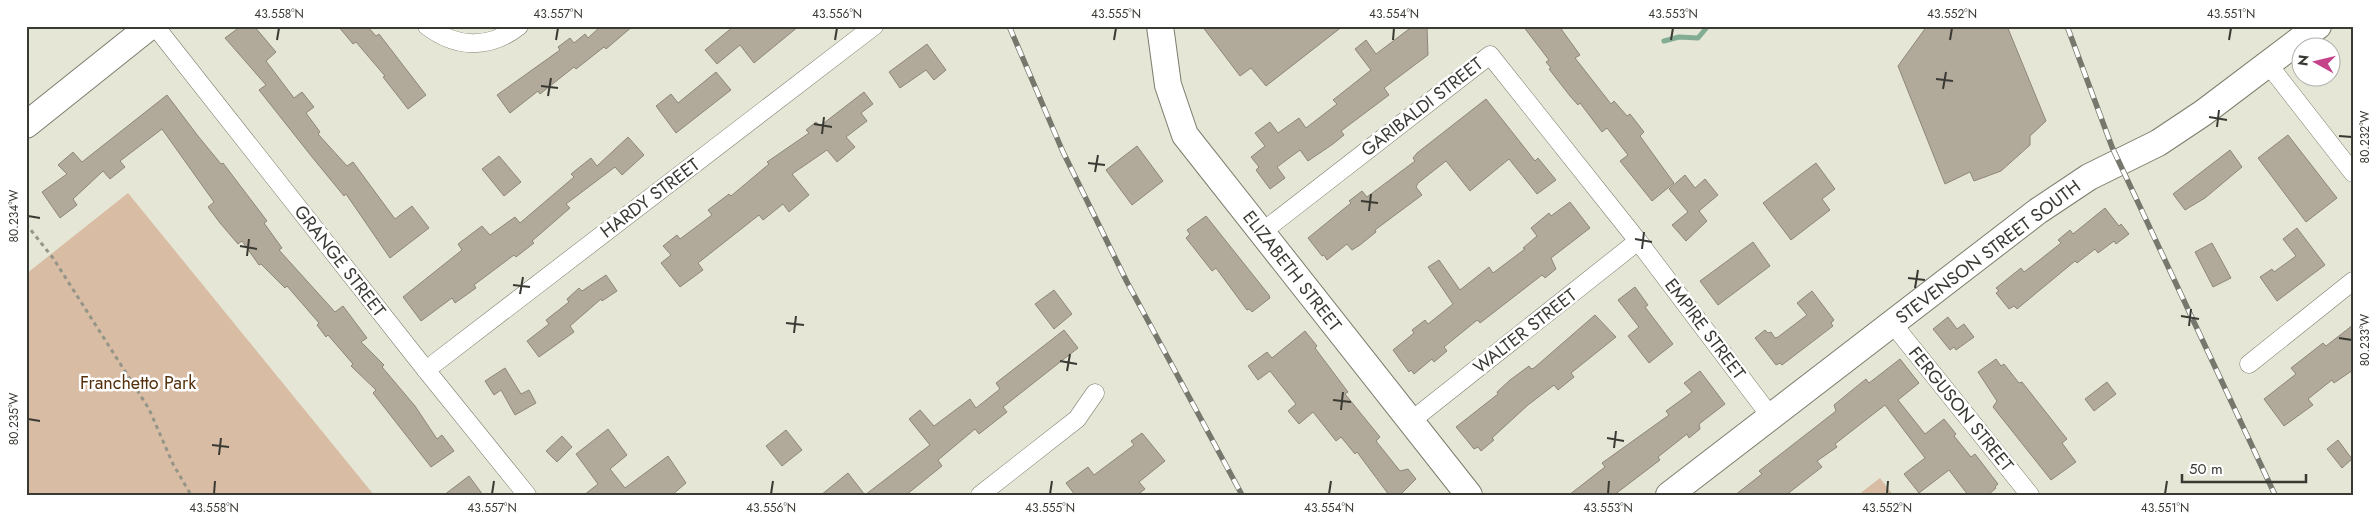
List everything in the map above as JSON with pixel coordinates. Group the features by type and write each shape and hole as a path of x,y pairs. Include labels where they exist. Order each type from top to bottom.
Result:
{"street":[{"path":"26,125 150,26"},
{"name":"GRANGE STREET","path":"156,26 426,370 527,495"},
{"path":"427,26 441,37 466,44 490,41 519,26"},
{"name":"HARDY STREET","path":"426,370 874,26"},
{"name":"ELIZABETH STREET","path":"1160,26 1168,85 1186,135 1469,495"},
{"name":"STEVENSON STREET SOUTH","path":"1669,495 2038,211 2089,177 2158,142 2203,113 2318,26"},
{"name":"GARIBALDI STREET","path":"1262,232 1490,55 1638,241"},
{"path":"2268,64 2353,173"},
{"name":"EMPIRE STREET","path":"1638,241 1771,417"},
{"name":"WALTER STREET","path":"1411,421 1638,241"},
{"path":"2249,364 2353,281"},
{"name":"FERGUSON STREET","path":"1892,324 2030,495"},
{"path":"980,495 1077,419 1094,393"}],"path":[{"path":"26,224 53,258 149,409 172,464 191,495"}],"green space":[{"name":"Franchetto Park","path":"128,193 374,495 26,495 26,274"},
{"path":"1880,478 1893,495 1858,495"}],"building":[{"path":"241,26 254,26 276,52 266,61 294,98 302,92 314,107 306,113 320,132 318,134 347,166 353,162 395,219 412,206 429,228 390,258 346,194 344,196 259,90 266,85 225,38"},
{"path":"338,26 367,26 376,36 379,34 426,95 408,109 383,77 385,76 356,42 353,44"},
{"path":"601,26 633,26 606,49 604,47 576,69 574,67 540,94 538,91 510,113 497,95 560,50 558,47 570,38 574,43 585,34 588,38"},
{"path":"734,26 799,26 754,63 740,45 717,64 705,50"},
{"path":"1202,26 1343,26 1266,86 1251,68 1240,76"},
{"path":"1413,26 1427,26 1428,55 1384,88 1389,95 1341,131 1344,135 1333,144 1308,161 1300,150 1277,167 1285,178 1270,189 1256,170 1259,167 1251,157 1265,146 1255,133 1270,122 1278,133 1299,118 1306,128 1337,104 1333,100 1371,70 1355,49 1366,40 1376,54"},
{"path":"1523,26 1559,26 1580,55 1575,58 1611,104 1614,101 1627,116 1630,114 1644,132 1640,136 1674,183 1652,201 1620,161 1628,155 1607,128 1602,132 1580,103 1578,105 1570,96 1549,69 1551,68 1546,62 1549,60"},
{"path":"1927,26 2007,26 2046,121 2030,136 2030,145 2001,171 1974,181 1970,172 1945,184 1898,66"},
{"path":"927,44 946,70 934,80 926,70 900,88 889,72"},
{"path":"716,72 731,90 676,133 656,106 671,94 678,103"},
{"path":"864,92 873,104 861,113 867,121 846,137 855,147 837,162 827,150 792,174 809,195 789,212 783,204 763,220 759,215 698,263 703,270 680,287 661,263 671,255 663,246 677,235 680,239 712,215 708,210 729,194 731,196 769,164 767,162 809,133 806,130 816,122 820,126"},
{"path":"167,95 221,164 223,163 267,221 264,223 282,248 279,250 335,312 343,306 367,338 361,342 384,365 382,367 415,406 437,439 442,435 454,451 431,467 373,393 376,390 351,366 353,364 328,335 326,337 317,325 319,323 287,286 285,288 261,264 259,265 242,241 238,244 220,223 208,207 214,202 162,129 120,161 125,167 110,179 103,171 73,199 77,205 60,218 42,192 67,174 58,165 73,152 82,162"},
{"path":"1486,99 1535,161 1538,158 1556,180 1537,194 1509,159 1470,191 1446,161 1418,183 1416,187 1422,195 1375,230 1376,232 1360,245 1352,250 1347,244 1327,260 1324,255 1322,256 1308,238 1351,203 1349,201 1362,191 1367,197 1415,161 1413,158 1417,153"},
{"path":"2288,135 2337,198 2306,222 2258,158"},
{"path":"628,137 644,155 622,175 615,167 566,204 570,208 532,241 534,243 516,257 514,255 474,285 476,288 455,303 452,298 421,321 403,297 462,250 458,244 482,226 490,235 515,217 520,223 574,177 571,174 591,158 597,166"},
{"path":"1137,146 1163,181 1132,205 1106,170"},
{"path":"2230,150 2242,167 2205,198 2185,210 2173,194"},
{"path":"499,156 521,182 504,196 482,169"},
{"path":"1816,163 1835,189 1822,199 1830,210 1791,240 1763,203"},
{"path":"1685,175 1695,188 1705,179 1718,195 1699,211 1707,221 1686,241 1672,225 1688,212 1669,189"},
{"path":"1570,202 1590,228 1551,258 1556,269 1545,278 1542,275 1480,323 1478,320 1476,321 1444,347 1447,351 1434,362 1432,359 1414,374 1411,370 1409,372 1393,350 1414,333 1412,330 1425,320 1428,324 1453,304 1428,267 1439,260 1460,290 1489,267 1493,273 1525,249 1523,248 1537,236 1531,228 1549,213 1551,216"},
{"path":"2105,208 2119,226 2121,224 2129,234 2116,244 2114,241 2098,253 2095,249 2077,263 2075,261 2017,309 2014,306 2009,309 1996,293 1999,291 1996,288 2021,268 2024,272 2061,243 2058,240 2070,230 2073,234"},
{"path":"1206,216 1269,295 1270,298 1252,312 1249,309 1247,310 1216,268 1212,271 1186,238 1190,234 1187,230"},
{"path":"2297,228 2325,265 2277,301 2260,277 2272,269 2274,272 2296,256 2283,239"},
{"path":"1753,242 1770,266 1718,305 1700,281"},
{"path":"2212,243 2231,278 2213,287 2195,252"},
{"path":"606,275 617,291 602,301 601,299 570,326 574,332 539,357 527,341 549,324 546,320 569,302 567,299 579,288 582,291"},
{"path":"1635,287 1648,305 1645,307 1673,344 1649,363 1628,336 1639,327 1618,300"},
{"path":"1054,290 1072,314 1054,329 1035,304"},
{"path":"1812,291 1834,320 1831,323 1833,326 1782,365 1780,363 1776,365 1755,338 1765,330 1768,333 1771,332 1775,338 1778,337 1807,315 1797,303"},
{"path":"1595,315 1616,337 1571,373 1574,377 1558,390 1554,385 1528,405 1492,438 1494,440 1481,451 1478,447 1474,449 1456,427 1498,394 1497,392 1510,380 1529,366 1531,369 1534,368"},
{"path":"1948,317 1957,329 1964,324 1974,337 1956,350 1954,347 1950,350 1933,329"},
{"path":"2353,325 2353,370 2334,383 2332,380 2308,399 2313,405 2284,426 2264,399 2296,374 2291,368 2323,343 2326,346"},
{"path":"1064,330 1078,348 1003,407 1007,412 979,434 975,429 938,460 942,466 906,495 865,495 930,445 909,419 920,410 934,426 970,399 976,408 1000,389 996,383"},
{"path":"1305,331 1317,346 1315,348 1348,392 1345,394 1380,437 1376,441 1400,471 1408,469 1416,479 1400,495 1389,495 1357,452 1355,454 1341,437 1336,441 1313,412 1299,424 1288,411 1296,404 1270,371 1258,380 1248,366 1267,352 1272,358"},
{"path":"1900,359 1919,383 1898,400 1925,434 1944,419 1956,434 1954,436 1971,457 1975,454 1998,484 1988,495 1968,495 1949,470 1919,493 1904,474 1925,458 1885,405 1835,444 1837,447 1817,461 1822,467 1786,495 1735,495 1762,474 1759,471 1836,411 1834,405 1866,379 1869,383"},
{"path":"1996,359 2001,366 2004,364 2019,383 2022,382 2067,439 2062,443 2076,462 2051,480 1993,407 1997,401 1978,372"},
{"path":"505,368 521,394 529,390 536,403 515,415 501,390 494,395 485,381"},
{"path":"1700,371 1725,404 1699,424 1700,429 1689,438 1687,434 1658,457 1660,460 1614,495 1569,495 1605,467 1602,463 1669,415 1666,411 1692,392 1684,383"},
{"path":"2107,382 2116,394 2094,411 2085,399"},
{"path":"608,429 627,455 610,469 625,488 668,456 686,483 672,495 584,495 598,484 576,454"},
{"path":"786,430 802,450 782,466 766,446"},
{"path":"1142,433 1165,461 1139,482 1145,489 1137,495 1075,495 1066,483 1088,467 1094,475 1134,445 1131,441"},
{"path":"562,436 572,447 557,462 546,451"},
{"path":"2338,440 2352,459 2342,468 2327,449"},
{"path":"848,473 865,495 821,495"},
{"path":"469,476 483,495 444,495"}],"waterway":[{"path":"1664,41 1679,37 1698,38 1708,26"}],"railway":[{"path":"1009,26 1063,152 1127,282 1242,495"},
{"path":"2067,26 2112,147 2275,495"}]}
